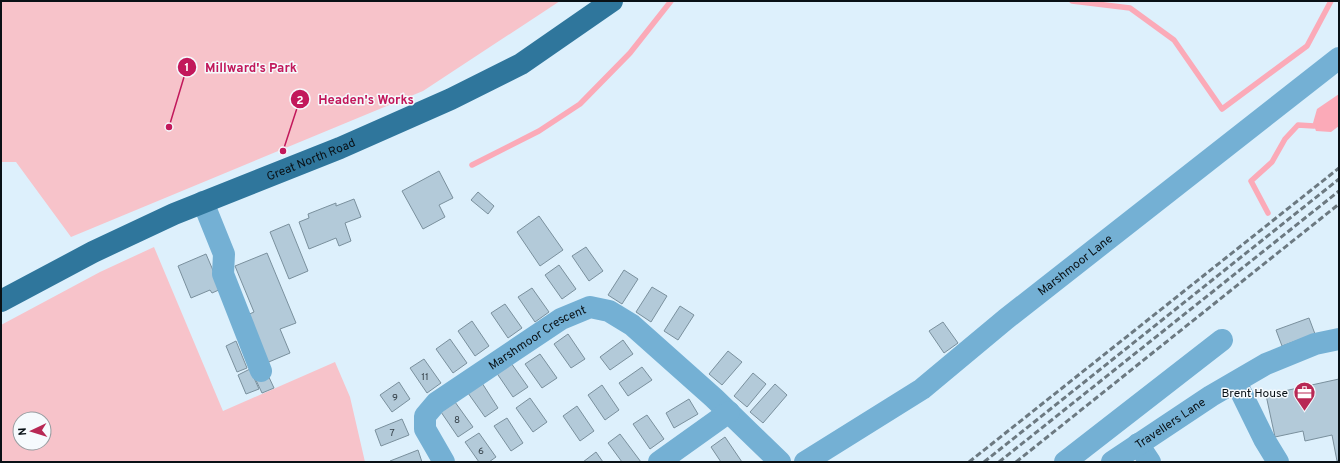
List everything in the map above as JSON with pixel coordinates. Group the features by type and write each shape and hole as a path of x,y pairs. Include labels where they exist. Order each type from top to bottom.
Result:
{"main road":[{"name":"Great North Road","path":"1,301 93,252 174,214 340,148 451,99 521,64 612,1"}],"street":[{"name":"Marshmoor Lane","path":"805,462 922,389 1006,319 1339,58"},
{"path":"203,202 224,254 223,274 261,371"},
{"name":"Marshmoor Crescent","path":"444,462 425,429 425,416 436,403 561,319 590,307 609,311 632,326 729,412 780,462"},
{"name":"Travellers Lane","path":"1112,462 1211,396 1266,364 1316,344 1339,338"},
{"path":"1065,462 1222,340"},
{"path":"1236,382 1264,439 1278,462"},
{"path":"659,462 729,412"},
{"path":"1138,444 1150,462"}],"shaded area":[{"path":"1,1 560,1 423,91 71,237 16,162 1,162"},
{"path":"1339,94 1339,126 1331,132 1316,131 1313,123 1317,109"},
{"path":"154,247 223,411 335,362 350,397 365,462 1,462 1,325 100,272"}],"building":[{"path":"439,171 453,198 439,205 445,217 423,229 402,191"},
{"path":"478,192 494,206 488,214 471,200"},
{"path":"354,199 361,217 345,223 351,241 339,246 336,238 309,249 299,222 309,218 308,214 336,203 336,206"},
{"path":"539,216 563,250 540,266 517,232"},
{"path":"289,224 308,271 289,279 270,232"},
{"path":"586,247 603,271 589,281 572,256"},
{"path":"267,253 296,323 280,329 290,353 264,364 245,316 254,312 235,266"},
{"path":"206,254 221,289 212,293 210,290 191,298 178,266"},
{"path":"559,265 576,289 562,299 545,275"},
{"path":"624,270 638,279 622,304 608,295"},
{"path":"652,287 667,296 651,322 636,312"},
{"path":"532,288 549,312 535,322 518,297"},
{"path":"505,304 522,328 508,338 491,313"},
{"path":"680,306 694,315 678,340 664,331"},
{"path":"1309,318 1315,334 1282,346 1276,330"},
{"path":"472,321 489,346 475,356 458,331"},
{"path":"943,322 958,343 944,353 929,331"},
{"path":"568,334 585,359 571,368 554,344"},
{"path":"450,339 467,363 453,373 436,349"},
{"path":"623,340 633,354 610,370 600,357"},
{"path":"236,341 247,368 237,372 226,346"},
{"path":"728,351 742,362 722,385 709,374"},
{"path":"540,354 557,378 542,388 525,364"},
{"path":"424,359 441,383 427,393 410,368"},
{"path":"511,363 528,387 513,397 496,372"},
{"path":"642,367 652,380 628,396 619,383"},
{"path":"250,369 259,389 246,394 238,375"},
{"path":"267,373 274,388 262,393 255,378"},
{"path":"753,373 766,384 747,407 734,396"},
{"name":"Brent House","path":"1339,379 1339,460 1337,461 1332,435 1305,441 1303,431 1275,437 1266,395"},
{"path":"399,382 410,399 392,412 380,395"},
{"path":"482,383 498,408 485,417 468,393"},
{"path":"775,384 787,395 763,423 750,412"},
{"path":"602,385 619,410 605,420 588,395"},
{"path":"530,398 547,422 533,432 516,408"},
{"path":"689,399 698,414 674,428 666,413"},
{"path":"455,402 473,427 458,437 441,412"},
{"path":"577,406 594,431 580,441 563,416"},
{"path":"647,415 664,439 650,449 633,424"},
{"path":"507,418 523,443 511,451 494,426"},
{"path":"402,419 409,435 381,446 375,430"},
{"path":"479,433 496,457 489,462 479,462 465,442"},
{"path":"620,434 641,462 622,462 608,443"},
{"path":"725,437 742,462 721,462 711,447"},
{"path":"418,450 422,462 390,462 390,461"},
{"path":"596,452 603,462 583,462"}],"waterway":[{"path":"472,165 539,131 580,104 630,53 671,1"},
{"path":"1072,1 1130,8 1174,40 1222,109 1307,46 1331,1"},
{"path":"1268,213 1251,181 1272,162 1285,139 1298,125 1314,126"}],"railway":[{"path":"969,462 1339,168"},
{"path":"984,462 1339,179"},
{"path":"999,462 1339,191"},
{"path":"1016,462 1339,204"}],"place":[{"name":"Millward's Park","path":"169,127"},
{"name":"Headen's Works","path":"283,151"},
{"name":"Brent House","path":"1304,412"}]}
